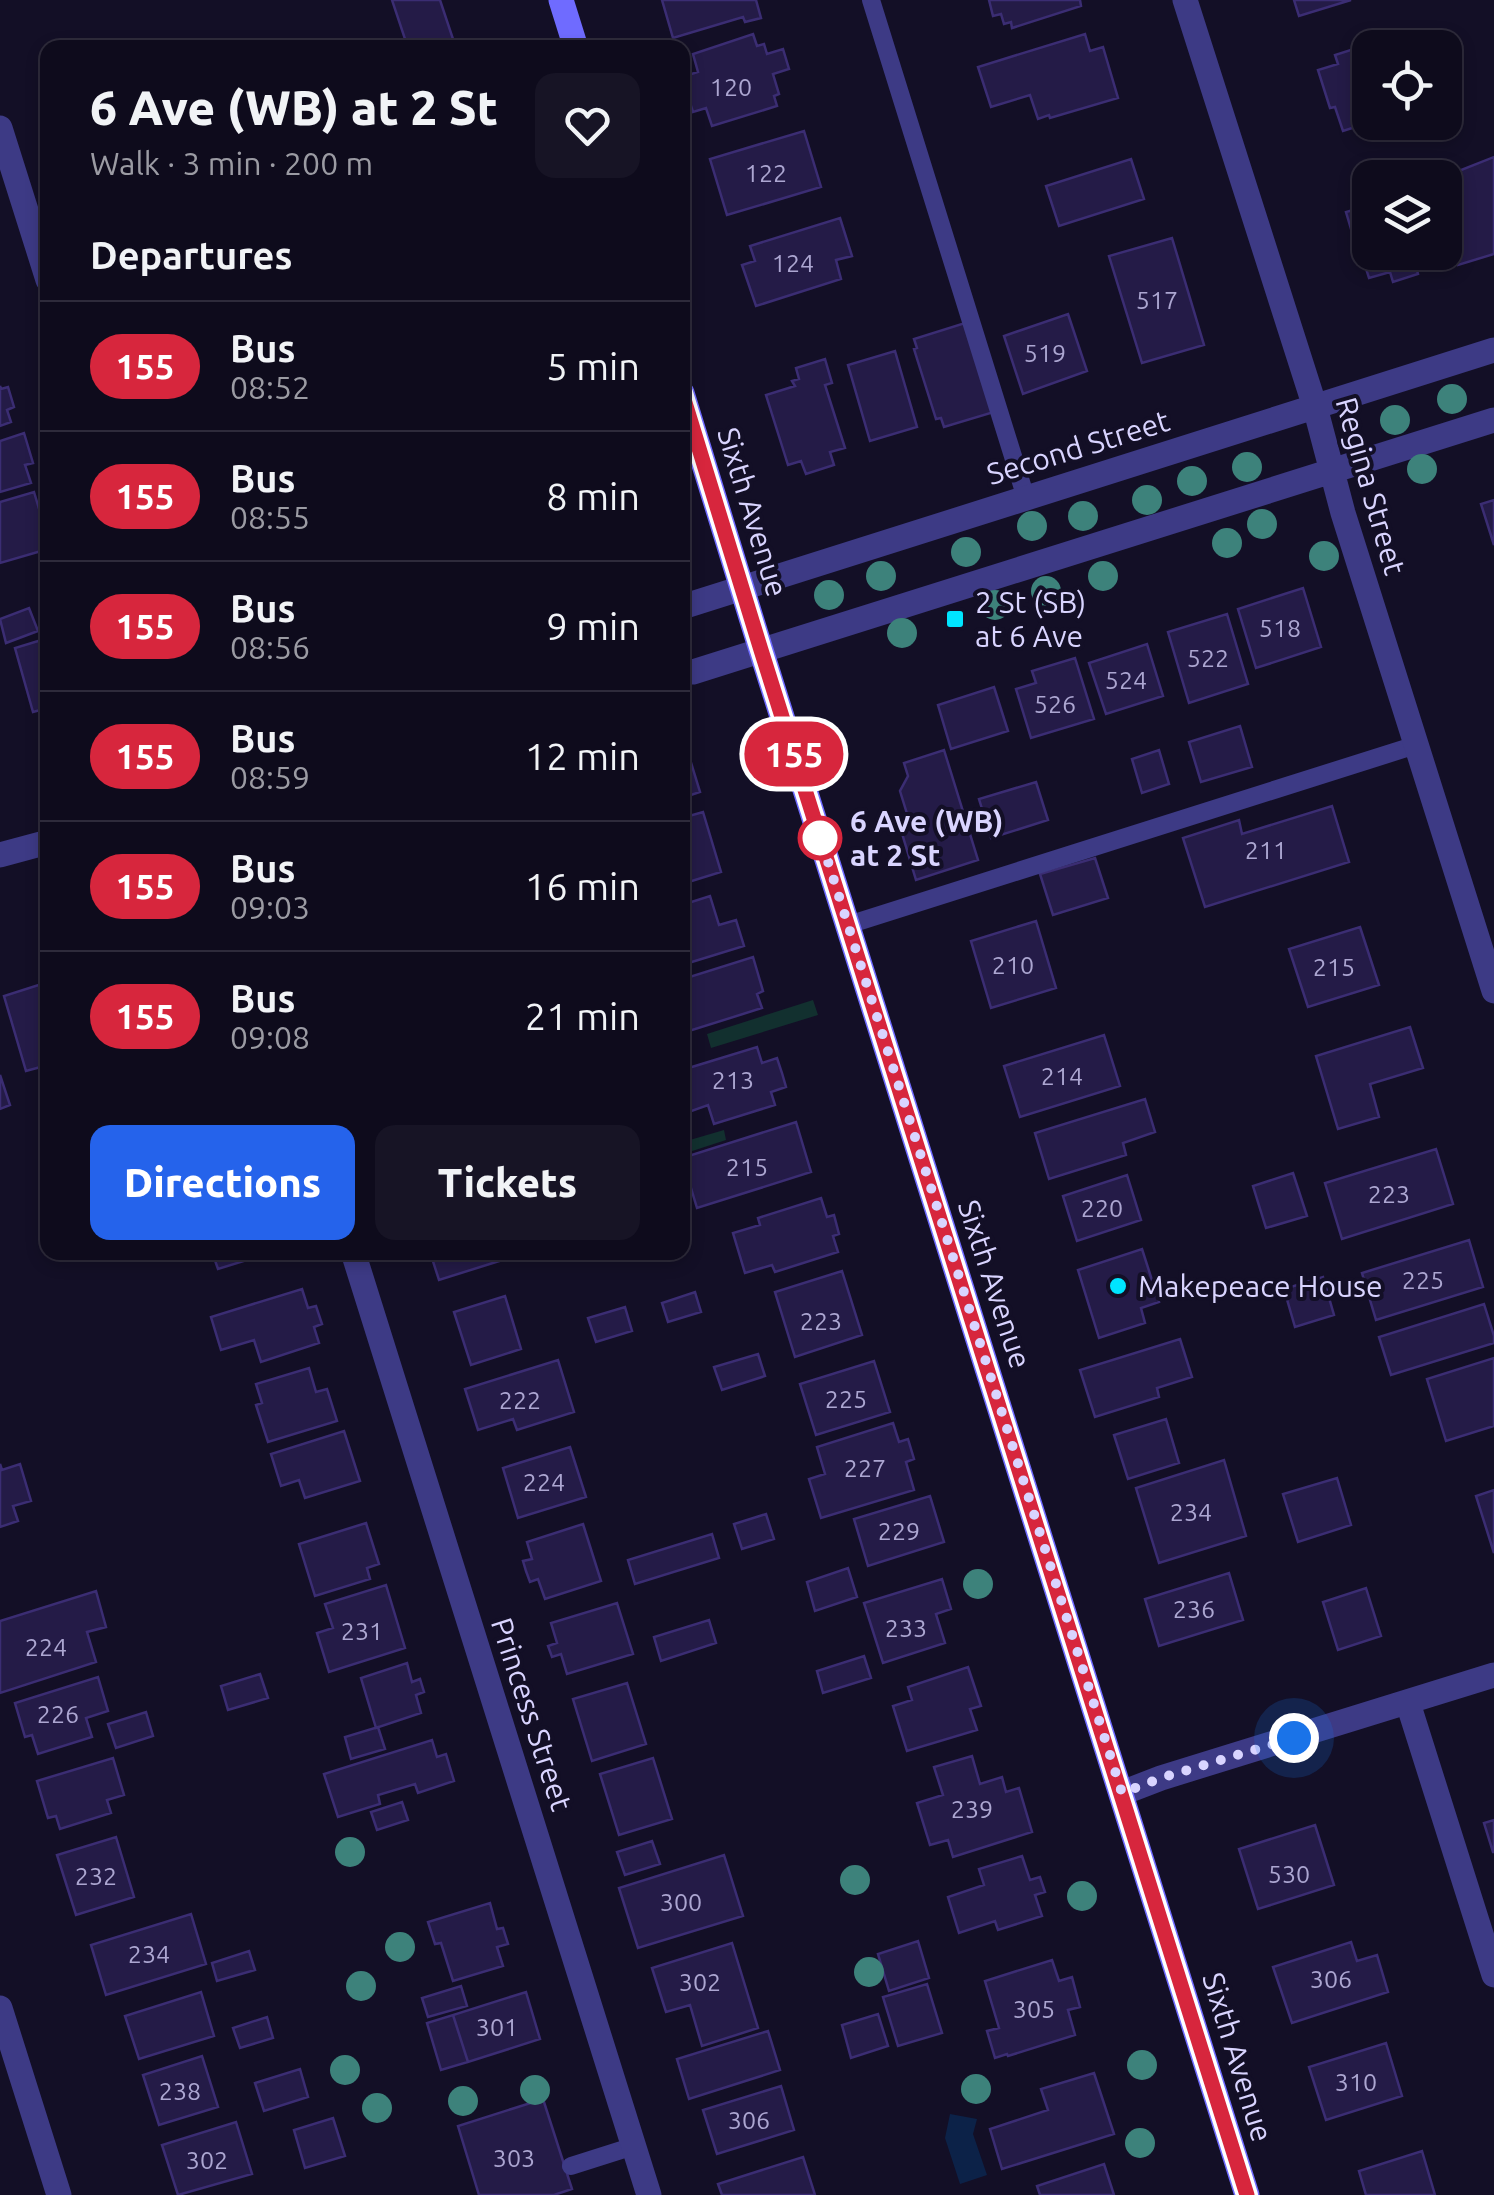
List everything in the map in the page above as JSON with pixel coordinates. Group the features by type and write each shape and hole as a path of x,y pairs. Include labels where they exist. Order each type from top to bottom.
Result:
{"street":[{"path":"561,0 574,40"},
{"name":"Regina Street","path":"1185,0 1494,991"},
{"path":"0,128 40,255"},
{"name":"Second Street","path":"690,605 1494,350"},
{"name":"Sixth Avenue","path":"690,419 1247,2195"},
{"path":"690,672 1494,420"},
{"path":"0,855 40,844"},
{"name":"Princess Street","path":"356,1260 649,2195"},
{"path":"1122,1793 1494,1675"},
{"path":"1408,1702 1494,1975"},
{"path":"0,2008 59,2195"}],"lane":[{"path":"871,0 1026,498"},
{"path":"848,925 1416,745"},
{"path":"571,2166 634,2146"}],"green space":[{"path":"813,1000 818,1015 711,1048 707,1034"},
{"path":"724,1130 726,1140 690,1152 690,1140"}],"water":[{"path":"950,2114 977,2119 973,2134 987,2175 960,2184 945,2138"}],"building":[{"path":"392,0 440,0 453,40 405,40"},
{"path":"662,0 756,0 761,18 745,22 743,17 673,38"},
{"path":"989,0 1080,0 1081,6 1012,28 1011,22 1004,24 1001,14 993,16"},
{"path":"1294,0 1351,0 1299,16"},
{"path":"753,34 757,46 764,44 767,54 783,49 789,69 773,74 779,94 774,96 777,106 712,126 706,108 693,112 690,102 690,74 698,72 693,54"},
{"path":"1085,34 1090,51 1103,47 1118,98 1038,119 1030,95 991,107 978,67"},
{"path":"1352,50 1352,128 1343,131 1335,107 1330,108 1318,70 1338,64 1335,55"},
{"path":"804,131 821,187 727,215 710,159"},
{"path":"1494,157 1494,254 1462,264 1462,170"},
{"path":"1131,159 1144,199 1059,226 1046,186"},
{"path":"1352,210 1351,229 1346,212"},
{"path":"840,218 852,256 836,260 841,279 756,306 742,265 755,261 750,246"},
{"path":"1172,238 1204,345 1142,363 1109,256"},
{"path":"1366,270 1417,270 1418,274 1393,282 1390,272 1369,278"},
{"path":"1068,314 1087,371 1023,394 1004,336"},
{"path":"965,323 994,412 944,427 941,418 936,419 914,339"},
{"path":"895,351 917,427 870,441 848,365"},
{"path":"825,359 832,383 825,385 845,448 830,452 834,465 806,474 801,461 788,465 766,395 795,386 792,381 799,379 796,368"},
{"path":"0,386 8,387 14,407 7,410 11,422 0,426"},
{"path":"24,433 33,463 25,465 31,483 0,492 0,441"},
{"path":"34,492 40,512 40,551 0,563 0,502"},
{"path":"1494,500 1494,545 1481,504"},
{"path":"1303,588 1321,647 1256,668 1238,609"},
{"path":"29,608 38,631 6,643 0,619"},
{"path":"1227,614 1248,684 1189,703 1168,632"},
{"path":"40,640 40,710 33,712 15,648"},
{"path":"1147,644 1163,696 1106,714 1089,663"},
{"path":"1075,658 1094,719 1031,738 1016,689 1036,683 1032,671"},
{"path":"994,687 1008,731 951,749 938,705"},
{"path":"1240,726 1252,767 1201,782 1189,742"},
{"path":"944,750 978,860 916,880 898,820 908,817 900,791 908,776 904,763"},
{"path":"1159,750 1169,784 1142,793 1132,759"},
{"path":"690,759 700,792 690,795"},
{"path":"1036,782 1048,820 991,838 979,799"},
{"path":"1332,806 1349,862 1205,907 1183,838 1239,820 1242,834"},
{"path":"703,812 721,872 690,882 690,816"},
{"path":"1095,858 1108,898 1053,915 1040,874"},
{"path":"710,896 719,925 736,920 744,946 690,963 690,902"},
{"path":"1036,921 1056,988 991,1008 971,941"},
{"path":"1360,927 1379,985 1308,1007 1289,949"},
{"path":"753,957 763,991 757,994 762,1008 690,1031 690,977"},
{"path":"40,985 40,1067 26,1071 4,996"},
{"path":"1410,1027 1423,1068 1370,1084 1379,1117 1338,1129 1316,1056"},
{"path":"1104,1035 1120,1086 1020,1117 1004,1066"},
{"path":"757,1047 762,1063 777,1058 786,1087 771,1092 775,1105 714,1124 708,1105 690,1112 690,1068"},
{"path":"0,1075 10,1105 0,1109"},
{"path":"1145,1099 1155,1132 1123,1143 1126,1155 1049,1179 1035,1133"},
{"path":"796,1122 811,1172 697,1208 690,1185 690,1155"},
{"path":"1436,1149 1453,1204 1342,1239 1325,1183"},
{"path":"1293,1173 1307,1216 1266,1228 1253,1186"},
{"path":"1127,1175 1141,1220 1077,1241 1063,1196"},
{"path":"821,1198 827,1217 834,1215 839,1234 833,1236 838,1252 775,1272 772,1265 745,1273 733,1233 760,1225 758,1218"},
{"path":"1469,1240 1483,1287 1376,1320 1362,1273"},
{"name":"Makepeace House","path":"1142,1249 1159,1302 1141,1308 1145,1323 1099,1338 1078,1270"},
{"path":"215,1260 247,1260 218,1269"},
{"path":"433,1260 502,1260 439,1280"},
{"path":"842,1271 862,1335 795,1357 775,1292"},
{"path":"1323,1277 1334,1315 1295,1327 1284,1289"},
{"path":"302,1289 308,1308 316,1306 322,1324 314,1327 319,1343 261,1362 254,1340 221,1350 211,1317"},
{"path":"695,1292 701,1312 668,1322 662,1303"},
{"path":"505,1296 521,1349 471,1365 454,1312"},
{"path":"1484,1304 1494,1343 1391,1375 1379,1337"},
{"path":"625,1307 632,1331 596,1342 588,1318"},
{"path":"1180,1339 1192,1377 1157,1388 1159,1397 1095,1417 1080,1370"},
{"path":"758,1354 765,1376 722,1390 714,1367"},
{"path":"1494,1358 1494,1426 1446,1441 1427,1379"},
{"path":"558,1360 574,1412 517,1430 513,1419 478,1430 465,1389"},
{"path":"874,1361 890,1412 816,1435 800,1384"},
{"path":"309,1368 316,1392 327,1389 337,1421 268,1442 256,1405 262,1403 256,1384"},
{"path":"1166,1419 1179,1463 1128,1479 1114,1435"},
{"path":"893,1423 899,1442 908,1439 914,1459 906,1462 914,1490 821,1518 809,1479 825,1474 817,1447"},
{"path":"344,1431 360,1481 305,1498 299,1480 281,1486 271,1454"},
{"path":"570,1447 586,1497 518,1518 503,1468"},
{"path":"1224,1460 1246,1536 1159,1563 1136,1488"},
{"path":"0,1464 2,1470 20,1464 31,1501 13,1506 18,1521 0,1527"},
{"path":"1337,1478 1351,1525 1298,1542 1283,1494"},
{"path":"1494,1490 1494,1553 1476,1496"},
{"path":"930,1496 944,1542 868,1566 854,1519"},
{"path":"766,1514 774,1539 742,1549 734,1524"},
{"path":"366,1523 379,1564 367,1568 370,1579 315,1596 299,1544"},
{"path":"583,1524 601,1581 545,1599 538,1579 530,1582 526,1571 523,1561 532,1559 527,1542"},
{"path":"712,1534 719,1558 635,1584 628,1560"},
{"path":"848,1568 857,1597 815,1611 807,1582"},
{"path":"1229,1573 1243,1620 1159,1646 1145,1599"},
{"path":"942,1579 951,1609 936,1614 945,1643 883,1663 864,1603"},
{"path":"386,1585 405,1648 329,1672 317,1633 333,1628 325,1604"},
{"path":"1366,1588 1381,1636 1338,1650 1323,1602"},
{"path":"96,1591 106,1627 87,1632 96,1662 0,1693 0,1621"},
{"path":"617,1603 633,1654 567,1674 561,1654 552,1657 548,1646 557,1643 551,1623"},
{"path":"709,1620 716,1643 661,1661 654,1637"},
{"path":"864,1656 871,1678 823,1693 817,1671"},
{"path":"407,1663 412,1682 420,1679 424,1692 416,1695 421,1713 376,1728 361,1678"},
{"path":"968,1667 981,1706 970,1709 977,1730 907,1751 893,1706 912,1700 908,1687"},
{"path":"260,1674 268,1698 228,1710 221,1686"},
{"path":"98,1677 108,1711 86,1718 92,1737 38,1754 32,1735 25,1737 15,1703"},
{"path":"627,1683 646,1744 592,1761 573,1699"},
{"path":"146,1712 153,1736 116,1748 108,1724"},
{"path":"378,1727 385,1749 351,1759 345,1737"},
{"path":"432,1740 437,1757 446,1754 454,1781 418,1793 415,1784 378,1795 380,1804 338,1817 324,1774"},
{"path":"972,1756 980,1784 1002,1777 1006,1792 1019,1788 1032,1832 953,1857 948,1840 930,1845 917,1803 943,1795 934,1767"},
{"path":"113,1758 124,1795 107,1800 111,1813 60,1829 56,1816 48,1818 37,1781"},
{"path":"653,1758 672,1819 619,1835 600,1774"},
{"path":"402,1802 408,1820 377,1830 371,1812"},
{"path":"1494,1820 1494,1852 1493,1852 1484,1823"},
{"path":"1315,1825 1334,1885 1258,1909 1239,1849"},
{"path":"116,1837 134,1897 76,1915 57,1855"},
{"path":"652,1841 660,1864 625,1875 617,1852"},
{"path":"724,1855 743,1916 638,1948 619,1888"},
{"path":"1022,1856 1030,1880 1040,1877 1045,1892 1035,1895 1042,1916 998,1930 995,1921 959,1933 948,1897 984,1885 979,1869"},
{"path":"490,1903 497,1929 503,1928 508,1944 497,1947 503,1966 453,1981 441,1943 435,1944 428,1922"},
{"path":"191,1914 206,1964 106,1995 91,1945"},
{"path":"918,1941 929,1978 889,1991 878,1954"},
{"path":"1351,1942 1357,1961 1377,1955 1388,1992 1292,2023 1273,1967"},
{"path":"732,1943 758,2028 702,2046 690,2005 666,2012 652,1968"},
{"path":"249,1951 255,1970 217,1981 212,1963"},
{"path":"1052,1960 1059,1981 1072,1977 1080,2007 1068,2010 1075,2035 995,2058 987,2031 999,2028 985,1981"},
{"path":"927,1984 942,2033 898,2046 883,1997"},
{"path":"461,1986 467,2006 428,2017 422,1998"},
{"path":"201,1992 214,2036 139,2059 125,2016"},
{"path":"526,1992 540,2039 468,2062 453,2015"},
{"path":"878,2014 888,2046 851,2058 842,2025"},
{"path":"453,2015 468,2062 441,2070 427,2023"},
{"path":"267,2017 273,2038 240,2048 233,2028"},
{"path":"768,2031 780,2070 689,2099 677,2059"},
{"path":"1386,2043 1402,2096 1326,2120 1309,2067"},
{"path":"202,2056 218,2107 159,2125 143,2075"},
{"path":"300,2069 308,2097 264,2111 255,2083"},
{"path":"1094,2073 1114,2134 1002,2169 990,2129 1048,2110 1041,2089"},
{"path":"781,2086 794,2130 717,2154 703,2110"},
{"path":"543,2099 572,2189 554,2195 479,2195 458,2126"},
{"path":"333,2118 345,2156 305,2168 294,2130"},
{"path":"236,2122 252,2174 178,2195 162,2145"},
{"path":"1422,2151 1435,2195 1366,2195 1359,2171"},
{"path":"803,2157 815,2195 722,2195 718,2184"},
{"path":"1104,2164 1114,2195 1040,2195 1037,2186"}],"bus line":[{"name":"155","path":"690,419 1247,2195"}],"place":[{"name":"2 St (SB) at 6 Ave","path":"955,619"},
{"name":"6 Ave (WB) at 2 St","path":"820,838"},
{"name":"Makepeace House","path":"1118,1286"}],"route":[{"path":"820,838 819,833 1122,1793 1294,1738"}]}
